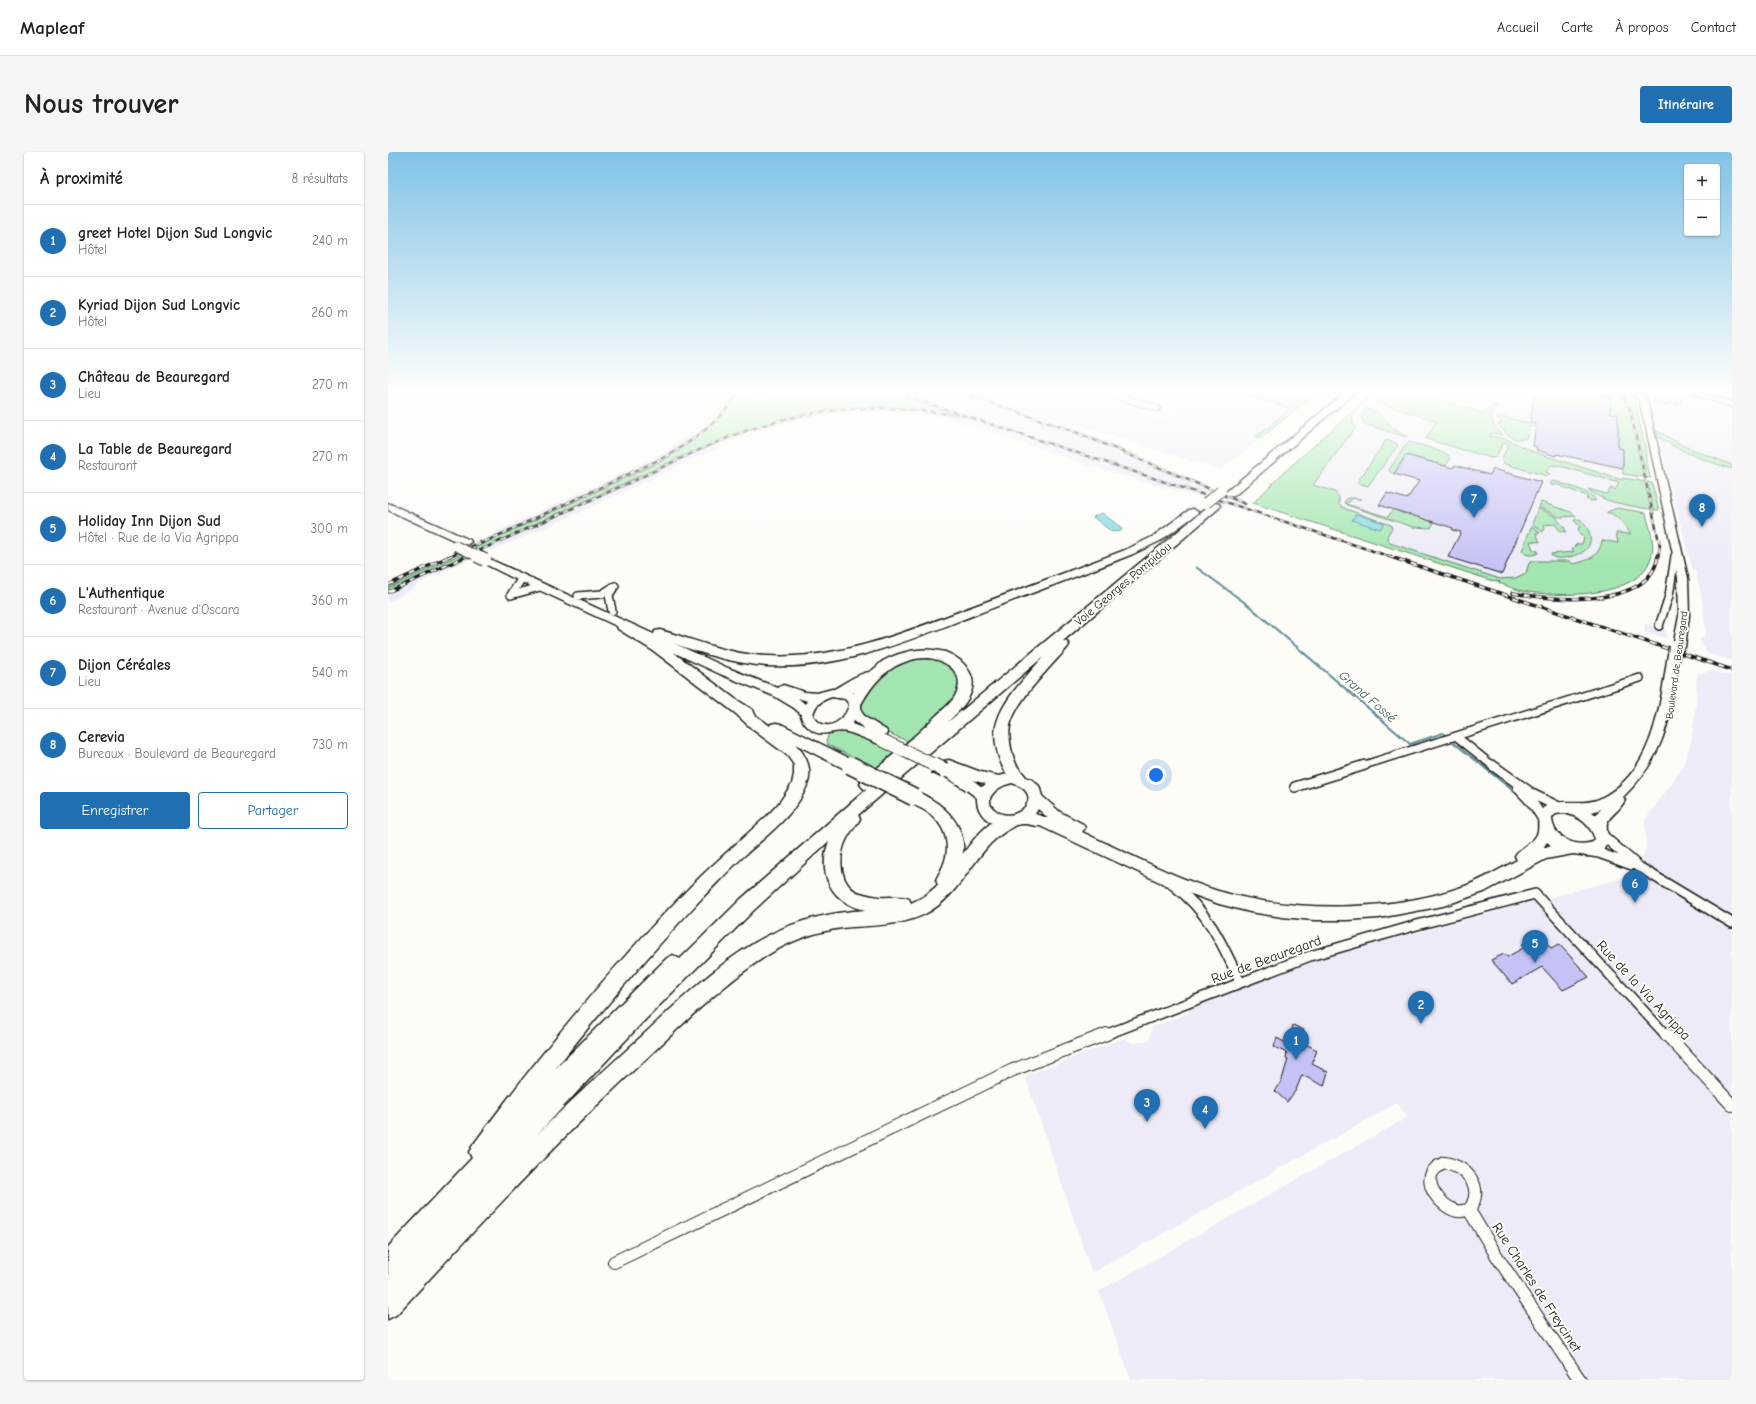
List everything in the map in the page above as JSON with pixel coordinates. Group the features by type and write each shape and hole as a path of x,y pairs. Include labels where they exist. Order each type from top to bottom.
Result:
{"highway":[{"name":"Voie Georges Pompidou","path":"1225,492 1272,451"},
{"name":"Voie Georges Pompidou","path":"923,738 982,691 1173,532 1276,451"},
{"name":"Voie Georges Pompidou","path":"898,774 1094,608 1206,506"},
{"path":"660,634 713,652 740,658 770,662 810,660 842,656 876,647 1130,552 1156,539 1206,506"},
{"path":"1019,779 1010,769 1007,761 1003,734 1004,722 1011,708 1041,668 1094,608"},
{"path":"839,693 849,688 913,640 967,614"},
{"path":"440,1207 512,1107 611,987 694,895 785,808 799,788 802,773 800,761 785,743 757,725 740,709 683,665 623,626"},
{"path":"388,1264 557,1081 632,1005 769,873 923,738 955,706 964,693 966,685 964,674 960,668 950,660 941,656 925,654 911,655 894,661 875,674 861,690 855,708"},
{"path":"740,709 850,765 914,797 936,810 946,820 954,838 956,849 954,861 949,873 940,884 930,892 899,905 878,905 854,899 839,888 834,875 832,862 835,846 853,817 898,774"},
{"path":"388,1284 544,1110 632,1019 747,905 848,814 898,774"},
{"path":"388,1307 544,1142 660,1032 745,960 767,945 788,934 810,926 840,920 898,914 917,909 939,896 950,885 984,840 1016,819"}],"main road":[{"name":"Boulevard de Beauregard","path":"1648,451 1662,514 1675,556 1680,594 1677,651 1669,719 1656,747"},
{"name":"Boulevard de Beauregard","path":"1655,451 1683,578 1684,616 1677,651"},
{"path":"388,506 461,544 612,611 724,666 782,689 805,696 818,698"},
{"path":"388,515 461,544"},
{"path":"489,557 520,577 623,626 726,672 787,697 807,712 810,721 819,728 840,726 846,723 855,708"},
{"path":"807,712 813,702 825,695 839,693 849,696 861,720 884,738"},
{"path":"840,726 884,738 946,767 979,777 997,781 1012,778 1019,779 1030,785 1036,794 1036,799 1032,810 1016,819"},
{"path":"997,781 986,791 984,797 984,804 987,811 992,816 1042,821 1154,872 1209,894 1254,906 1294,912 1356,914 1405,908 1453,897 1482,886 1541,854 1560,849 1586,851 1596,848 1601,842 1600,831 1602,817 1645,772 1656,747"},
{"path":"1036,799 1048,811 1072,825 1205,886 1224,893 1280,906 1322,909 1357,909 1386,906 1443,894 1470,885 1497,872 1528,853 1539,842 1543,836 1548,812 1552,809 1590,808 1611,799 1639,770 1656,747"},
{"path":"946,767 984,797"},
{"path":"1566,808 1585,815 1600,831"},
{"path":"1545,824 1555,840 1571,849"}],"street":[{"path":"1659,626 1669,596 1675,556"},
{"path":"520,577 520,581 511,595 540,587"},
{"path":"578,596 602,594 615,586 609,596 612,611"},
{"path":"1295,787 1640,678"},
{"path":"1456,737 1504,775 1544,801 1566,808"},
{"path":"1504,775 1531,801 1545,824"},
{"path":"1600,831 1639,867"},
{"path":"1586,851 1605,855 1639,867 1732,923"},
{"path":"1154,872 1182,891 1199,907 1212,924 1240,982"},
{"name":"Rue de Beauregard","path":"614,1262 1013,1070 1310,956 1417,925 1535,894"},
{"name":"Rue de la Via Agrippa","path":"1535,894 1732,1105"},
{"path":"1450,1163 1456,1165 1472,1180 1476,1194 1476,1201 1469,1210 1457,1212 1450,1210 1444,1206 1434,1194 1430,1180 1434,1168 1438,1164 1450,1163"},
{"name":"Rue Charles de Freycinet","path":"1469,1210 1498,1258 1580,1380"}],"shaded area":[{"path":"664,451 711,451 567,518 493,550 475,542"},
{"path":"1046,451 1130,451 1211,487 1198,497 1099,469"},
{"path":"1161,451 1244,451 1221,470"},
{"path":"1307,451 1634,451 1653,542 1652,553 1648,565 1633,580 1599,592 1565,595 1521,590 1253,503"},
{"path":"1662,451 1685,451 1694,456 1732,469 1732,661 1707,653 1699,640 1706,634 1703,604 1696,572 1693,570"},
{"path":"1697,451 1732,451 1732,465"},
{"path":"458,550 472,558 427,579 388,602 388,583"},
{"path":"1645,624 1666,629 1667,638 1645,633"},
{"path":"1710,671 1732,676 1732,1380 1131,1380 1099,1291 1408,1117 1397,1103 1092,1273 1025,1076 1125,1038 1130,1042 1135,1043 1149,1040 1152,1027 1190,1013 1188,1008 1279,972 1347,951 1635,875 1646,849 1645,820 1682,769 1691,742 1696,706 1697,674"}],"green space":[{"path":"678,451 694,451 388,591 388,588 660,462"},
{"path":"1307,451 1338,451 1313,485 1335,492 1339,497 1339,505 1346,509 1391,525 1392,528 1387,536 1390,543 1500,579 1515,578 1526,573 1529,563 1533,561 1570,561 1573,564 1584,561 1596,554 1601,546 1602,540 1618,543 1616,533 1631,534 1621,521 1611,513 1607,513 1617,508 1646,513 1652,536 1653,547 1651,558 1643,572 1630,582 1613,588 1574,594 1522,591 1494,580 1493,581 1253,503"},
{"path":"1378,451 1393,451 1368,486 1357,483"},
{"path":"1401,451 1440,451 1448,455 1450,459 1446,466 1406,455 1394,474 1389,470"},
{"path":"1468,451 1499,451 1496,457 1491,458"},
{"path":"1505,451 1533,451 1622,480 1623,478 1652,483 1659,510 1635,507 1610,501 1588,489 1607,494 1611,488 1615,490 1619,483 1557,465 1551,465 1546,472 1550,474 1547,476 1505,464 1501,460"},
{"path":"1623,451 1646,451 1646,465 1651,478 1623,474"},
{"path":"1684,451 1697,451 1732,465 1732,469 1703,459"},
{"path":"1553,481 1583,491 1596,500 1592,501 1586,499 1588,498 1584,495 1555,484 1553,486 1549,483"},
{"path":"1348,498 1353,498 1347,502 1346,504 1344,502"},
{"path":"1541,502 1571,512 1576,516 1560,517 1539,507"},
{"path":"1346,504 1388,517 1393,509 1404,514 1405,513 1434,522 1431,528 1413,527"},
{"path":"1538,508 1558,518 1557,519 1564,527 1566,532 1560,531 1555,524 1544,525 1545,529 1543,532 1532,524"},
{"path":"1580,519 1589,532 1590,543 1588,548 1577,555 1563,558 1553,557 1551,554 1573,552 1574,551 1572,549 1577,544 1582,544 1584,537 1580,535 1578,528 1580,527 1574,520"},
{"path":"1531,527 1534,527 1540,533 1536,533 1540,542 1530,541 1533,550 1538,551 1538,553 1534,555 1525,554 1522,551"},
{"path":"923,657 942,660 957,672 960,687 954,700 909,742 878,728 860,714 860,698 867,686 899,662"},
{"path":"840,731 852,732 897,752 878,769 828,745 826,742 829,733"}],"water":[{"path":"1102,513 1122,528 1121,531 1112,532 1093,517"},
{"path":"1356,514 1384,523 1380,529 1352,520"}],"building":[{"path":"1540,451 1623,451 1623,468 1556,454 1556,456"},
{"path":"1406,455 1453,468 1455,465 1490,475 1493,469 1541,482 1502,574 1448,557 1461,532 1452,530 1453,528 1379,505 1387,493 1407,499 1419,481 1394,474"},
{"path":"1541,937 1551,948 1559,944 1589,977 1563,990 1542,967 1512,984 1491,960 1504,954 1507,957 1525,947 1522,944"},
{"path":"1293,1025 1304,1030 1300,1041 1317,1050 1312,1064 1328,1072 1324,1086 1302,1075 1296,1090 1287,1102 1275,1091 1281,1083 1288,1059 1286,1058 1287,1053 1274,1047 1277,1038 1284,1042 1286,1038 1289,1039"}],"waterway":[{"name":"Grand Fossé","path":"1196,567 1248,605 1410,744 1443,733 1447,737"},
{"name":"Grand Fossé","path":"1450,740 1483,766"},
{"name":"Grand Fossé","path":"1482,765 1518,794"}],"railway":[{"path":"476,546 675,451"},
{"path":"465,557 696,451"},
{"path":"1073,451 1391,557"},
{"path":"1121,451 1245,504"},
{"path":"1639,451 1660,546 1658,557"},
{"path":"448,557 480,542"},
{"path":"388,585 450,556"},
{"path":"388,592 467,556"},
{"path":"1388,556 1732,670"},
{"path":"1513,593 1530,596 1574,599 1619,593 1637,586 1651,573 1658,556"}],"place":[{"name":"Dijon Céréales","path":"1474,518"},
{"name":"Cerevia","path":"1702,527"},
{"name":"L'Authentique","path":"1635,903"},
{"name":"Holiday Inn Dijon Sud","path":"1535,963"},
{"name":"Kyriad Dijon Sud Longvic","path":"1421,1024"},
{"name":"greet Hotel Dijon Sud Longvic","path":"1296,1060"},
{"name":"Château de Beauregard","path":"1147,1122"},
{"name":"La Table de Beauregard","path":"1205,1129"}]}
